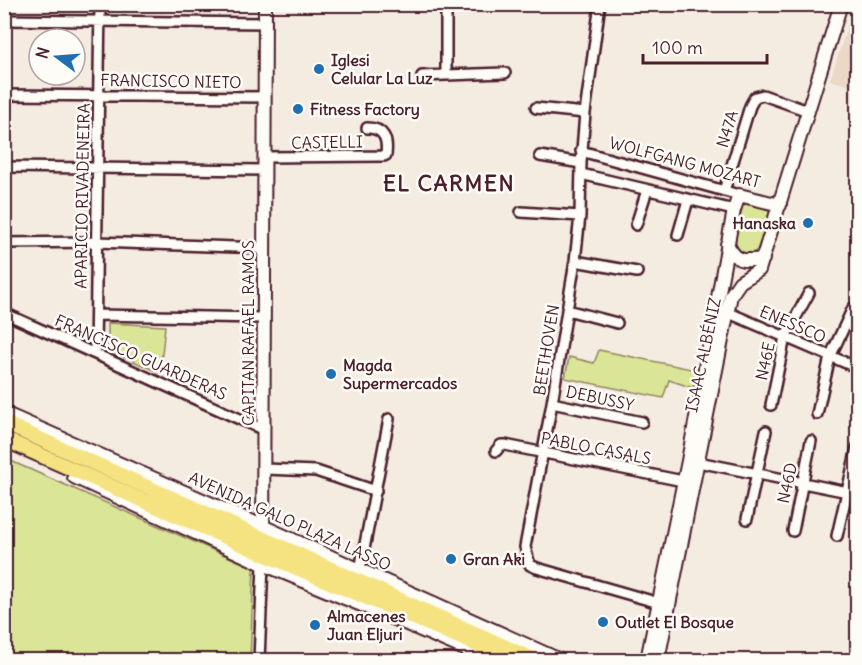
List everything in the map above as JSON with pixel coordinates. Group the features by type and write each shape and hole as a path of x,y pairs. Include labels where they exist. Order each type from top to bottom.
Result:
{"main road":[{"name":"AVENIDA GALO PLAZA LASSO","path":"4,423 264,532 535,660"},
{"path":"4,439 264,559 513,660"}],"street":[{"name":"APARICIO RIVADENEIRA","path":"95,352 100,4"},
{"name":"CAPITAN RAFAEL RAMOS","path":"259,660 264,559 265,469 263,318 265,4"},
{"path":"446,4 446,75"},
{"name":"BEETHOVEN","path":"600,4 581,152 580,216 575,261 525,547 530,565 537,568 659,603"},
{"name":"ISAAC ALBÉNIZ","path":"722,310 740,282 759,270 841,4"},
{"path":"4,20 266,23"},
{"path":"422,76 505,73"},
{"name":"N47A","path":"724,190 754,97 763,95 808,111"},
{"name":"FRANCISCO NIETO","path":"4,96 265,97"},
{"path":"536,108 585,112"},
{"name":"CASTELLI","path":"264,164 384,156 387,146 383,133 377,128 367,128"},
{"name":"WOLFGANG MOZART","path":"581,152 780,205"},
{"path":"540,156 581,163"},
{"path":"4,167 98,169 264,164"},
{"name":"WOLFGANG MOZART","path":"581,174 734,210"},
{"path":"636,225 646,190"},
{"name":"ISAAC ALBÉNIZ","path":"658,660 722,310 727,244 739,195"},
{"path":"678,235 688,200"},
{"path":"521,212 580,216"},
{"path":"4,243 97,242 264,248"},
{"path":"727,244 733,255 740,260 750,261 763,258"},
{"path":"575,261 637,272"},
{"name":"N46E","path":"771,405 785,337 809,293"},
{"path":"817,414 830,357 853,309"},
{"path":"567,310 617,323"},
{"name":"ENESSCO","path":"722,310 858,368"},
{"name":"FRANCISCO GUARDERAS","path":"4,313 264,430"},
{"path":"96,315 263,318"},
{"name":"DEBUSSY","path":"552,403 642,422"},
{"name":"AVENIDA GALO PLAZA LASSO","path":"4,413 264,532 360,570 560,660"},
{"path":"360,570 389,419"},
{"path":"747,519 766,431"},
{"name":"N46D","path":"793,531 811,441"},
{"name":"PABLO CASALS","path":"496,451 501,445 505,445 689,482"},
{"path":"4,446 490,660"},
{"path":"837,536 857,447"},
{"path":"693,461 858,494"},
{"path":"265,469 316,471 376,491"},
{"name":"ISAAC ALBÉNIZ","path":"647,660 689,482"}],"shaded area":[{"path":"854,5 858,5 857,88 830,80"}],"green space":[{"path":"747,203 768,209 771,215 757,250 750,255 743,253 736,242 736,228 742,206"},
{"path":"108,323 165,326 160,373 108,350"},
{"path":"599,350 696,370 693,388 669,380 663,398 565,378 569,357 594,363"},
{"path":"4,458 254,568 250,660 5,660"}],"place":[{"name":"Iglesi Celular La Luz","path":"319,69"},
{"name":"Fitness Factory","path":"298,109"},
{"name":"Hanaska","path":"808,223"},
{"name":"Magda Supermercados","path":"331,374"},
{"name":"Gran Aki","path":"451,559"},
{"name":"Outlet El Bosque","path":"603,622"},
{"name":"Almacenes Juan Eljuri","path":"315,625"}],"district":[{"name":"EL CARMEN","path":"449,183"}]}
